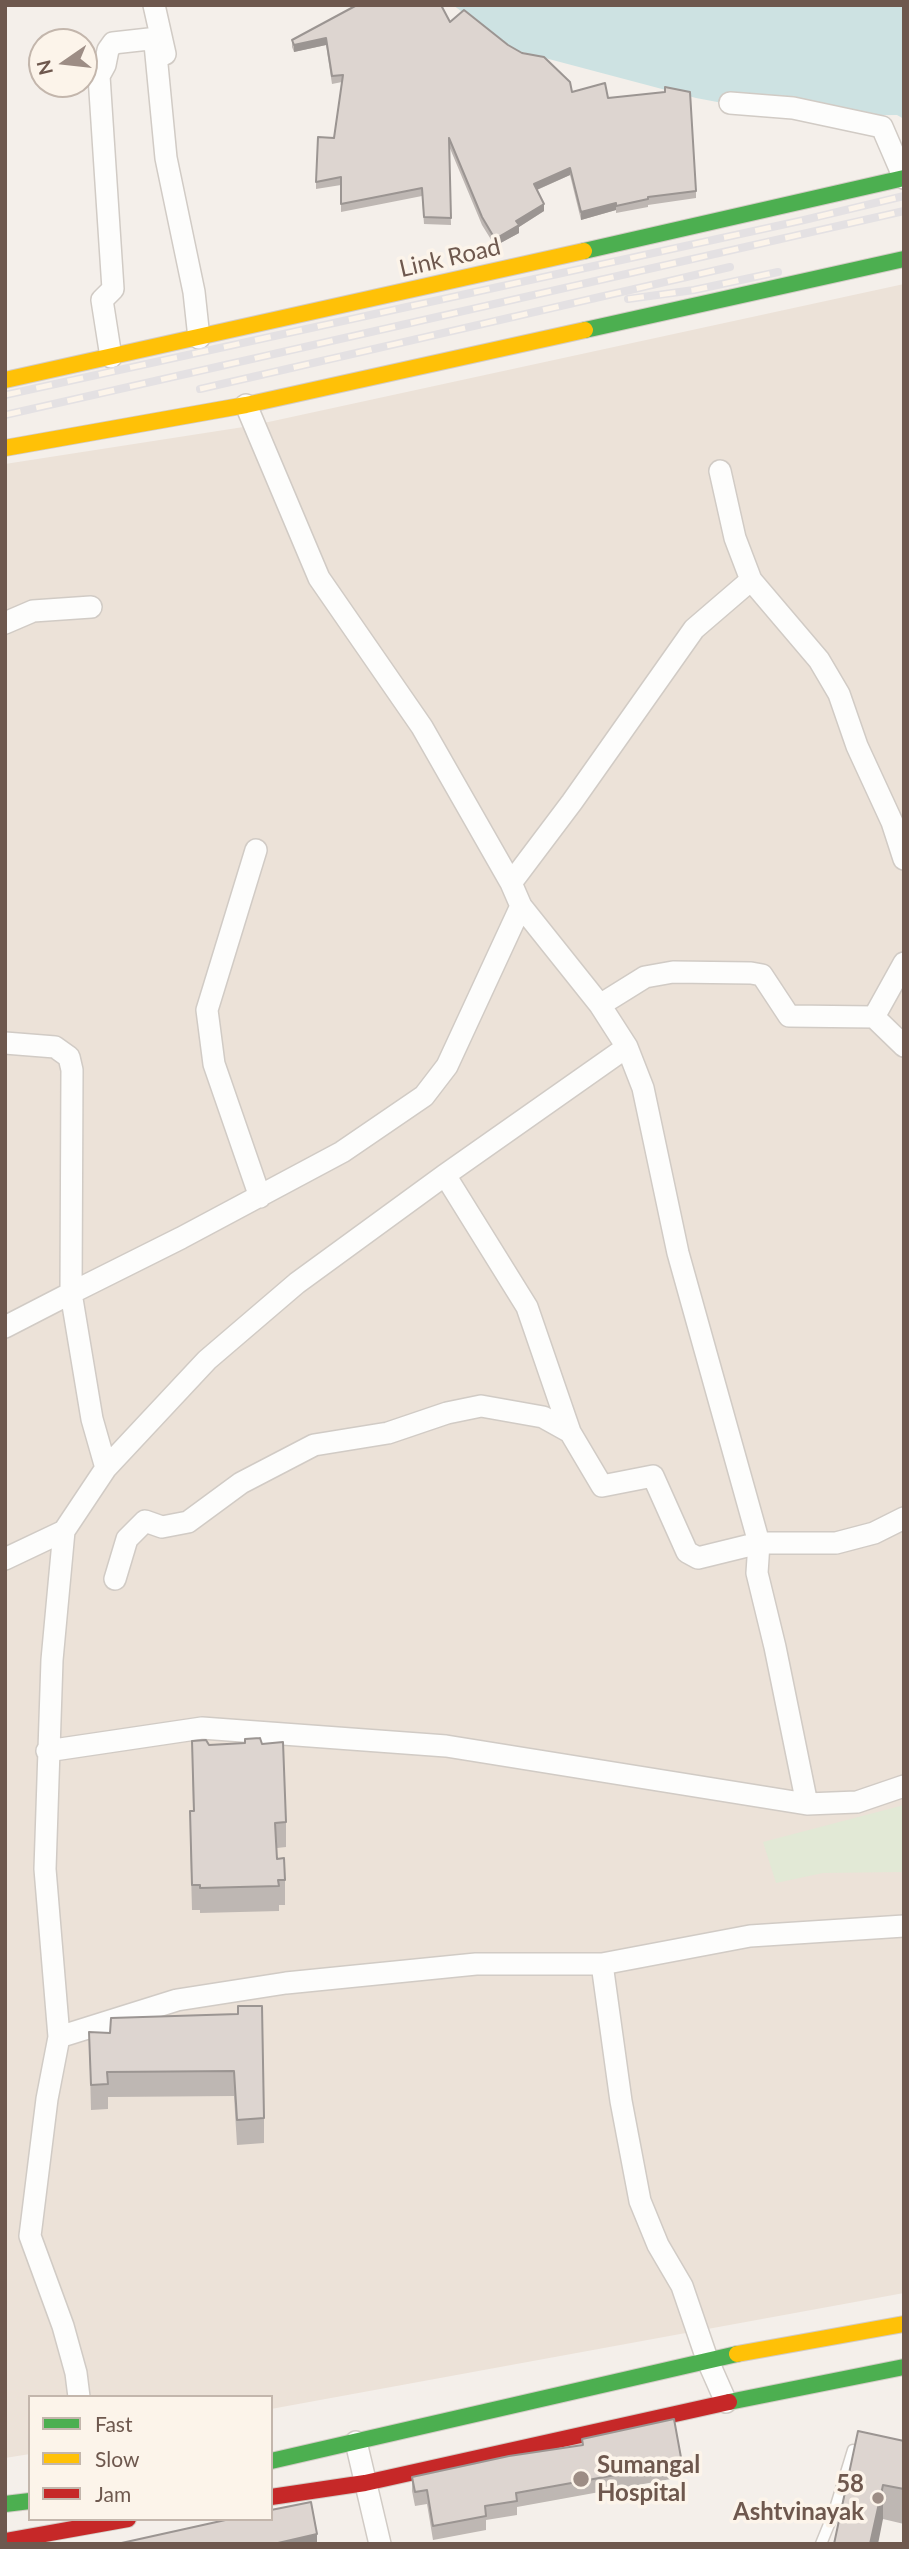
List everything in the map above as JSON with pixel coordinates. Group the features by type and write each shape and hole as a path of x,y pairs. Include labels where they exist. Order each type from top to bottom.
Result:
{"main road":[{"name":"Link Road","path":"5,380 904,178"},
{"path":"5,448 246,405 904,259"},
{"path":"273,2461 707,2359 904,2324"},
{"path":"273,2497 365,2483 726,2402 904,2367"},
{"path":"5,2504 28,2501"},
{"path":"5,2541 117,2521"}],"street":[{"path":"154,5 169,74 183,186 209,336"},
{"path":"111,357 102,300 113,289 99,76 113,43 149,39 155,44 166,158 194,292 209,336"},
{"path":"730,103 793,108 882,127 904,178"},
{"path":"246,405 320,578 422,727 511,883 521,906 600,1005 627,1047 643,1088 678,1253 759,1543 757,1573 807,1804"},
{"path":"720,471 735,538 751,580 819,660 839,694 857,746 892,822 904,859"},
{"path":"511,883 572,802 694,629 751,580"},
{"path":"5,623 33,611 91,607"},
{"path":"256,850 207,1010 214,1064 260,1197"},
{"path":"5,1327 260,1197 342,1152 424,1096 447,1066 521,906"},
{"path":"874,1017 904,963"},
{"path":"600,1005 645,977 673,972 751,973 762,975 789,1016 874,1017 904,1046"},
{"path":"5,1043 55,1047 69,1057 72,1070 71,1293 92,1419 106,1468"},
{"path":"79,2395 76,2373 63,2326 30,2236 47,2099 59,2037 45,1869 52,1660 64,1531 106,1468 207,1360 297,1283 627,1047"},
{"path":"445,1175 527,1307 570,1432 603,1486 653,1476 687,1552 698,1558 759,1543 836,1543 874,1533 904,1518"},
{"path":"115,1579 127,1539 145,1521 162,1527 188,1522 241,1483 314,1445 388,1433 447,1413 481,1405 543,1417 570,1432"},
{"path":"5,1559 64,1531"},
{"path":"47,1751 202,1728 446,1746 807,1804 857,1802 904,1786"},
{"path":"59,2037 177,2000 286,1983 476,1964 602,1964 750,1936 904,1926"},
{"path":"602,1964 621,2101 640,2201 658,2245 682,2286 707,2359 726,2402"},
{"path":"356,2442 380,2544"}],"lane":[{"path":"821,2544 853,2450 878,2457"}],"shaded area":[{"path":"453,5 904,5 904,119 897,115 792,116 696,98 511,49"},
{"path":"904,284 904,2293 273,2409 273,2395 28,2395 28,2454 5,2458 5,464 250,426"}],"green space":[{"path":"904,1805 904,1872 823,1873 776,1883 763,1842"}],"building":[{"path":"357,5 441,5 450,22 464,10 508,45 522,53 544,57 570,82 572,92 605,83 608,98 665,92 665,87 690,92 696,191 648,197 581,212 570,168 534,184 544,204 516,221 519,225 495,239 482,217 449,138 451,218 424,217 422,188 341,204 341,177 316,182 318,137 334,138 343,75 332,76 326,38 294,45 292,40"},
{"path":"260,1738 262,1744 283,1742 286,1822 275,1823 277,1859 284,1858 285,1880 278,1880 279,1886 200,1888 200,1885 192,1885 192,1741 206,1740 209,1745 245,1743 245,1739"},
{"path":"238,2006 262,2006 264,2118 237,2120 234,2071 107,2072 108,2084 91,2085 89,2032 110,2033 111,2018 238,2014"},
{"path":"674,2419 682,2463 516,2493 517,2501 485,2506 486,2516 433,2526 427,2490 415,2492 412,2477 509,2456 583,2445 582,2439"},
{"path":"858,2431 904,2441 904,2489 883,2485 870,2544 834,2544"},
{"path":"311,2502 317,2534 278,2544 117,2544 221,2521 273,2521 273,2510"}],"railway":[{"path":"5,395 904,196"},
{"path":"5,415 904,211"},
{"path":"200,389 730,267"},
{"path":"628,299 694,290 778,272"}],"traffic: fast":[{"path":"584,251 904,178"},
{"path":"585,330 904,259"},
{"path":"273,2461 737,2354"},
{"path":"729,2402 904,2367"},
{"path":"5,2504 28,2501"}],"traffic: slow":[{"path":"5,380 584,251"},
{"path":"5,448 246,405 585,330"},
{"path":"737,2354 904,2324"}],"traffic: jam":[{"path":"273,2497 365,2483 729,2402"},
{"path":"5,2541 117,2521"}],"place":[{"name":"Sumangal Hospital","path":"581,2479"},
{"name":"58 Ashtvinayak","path":"878,2498"}]}
